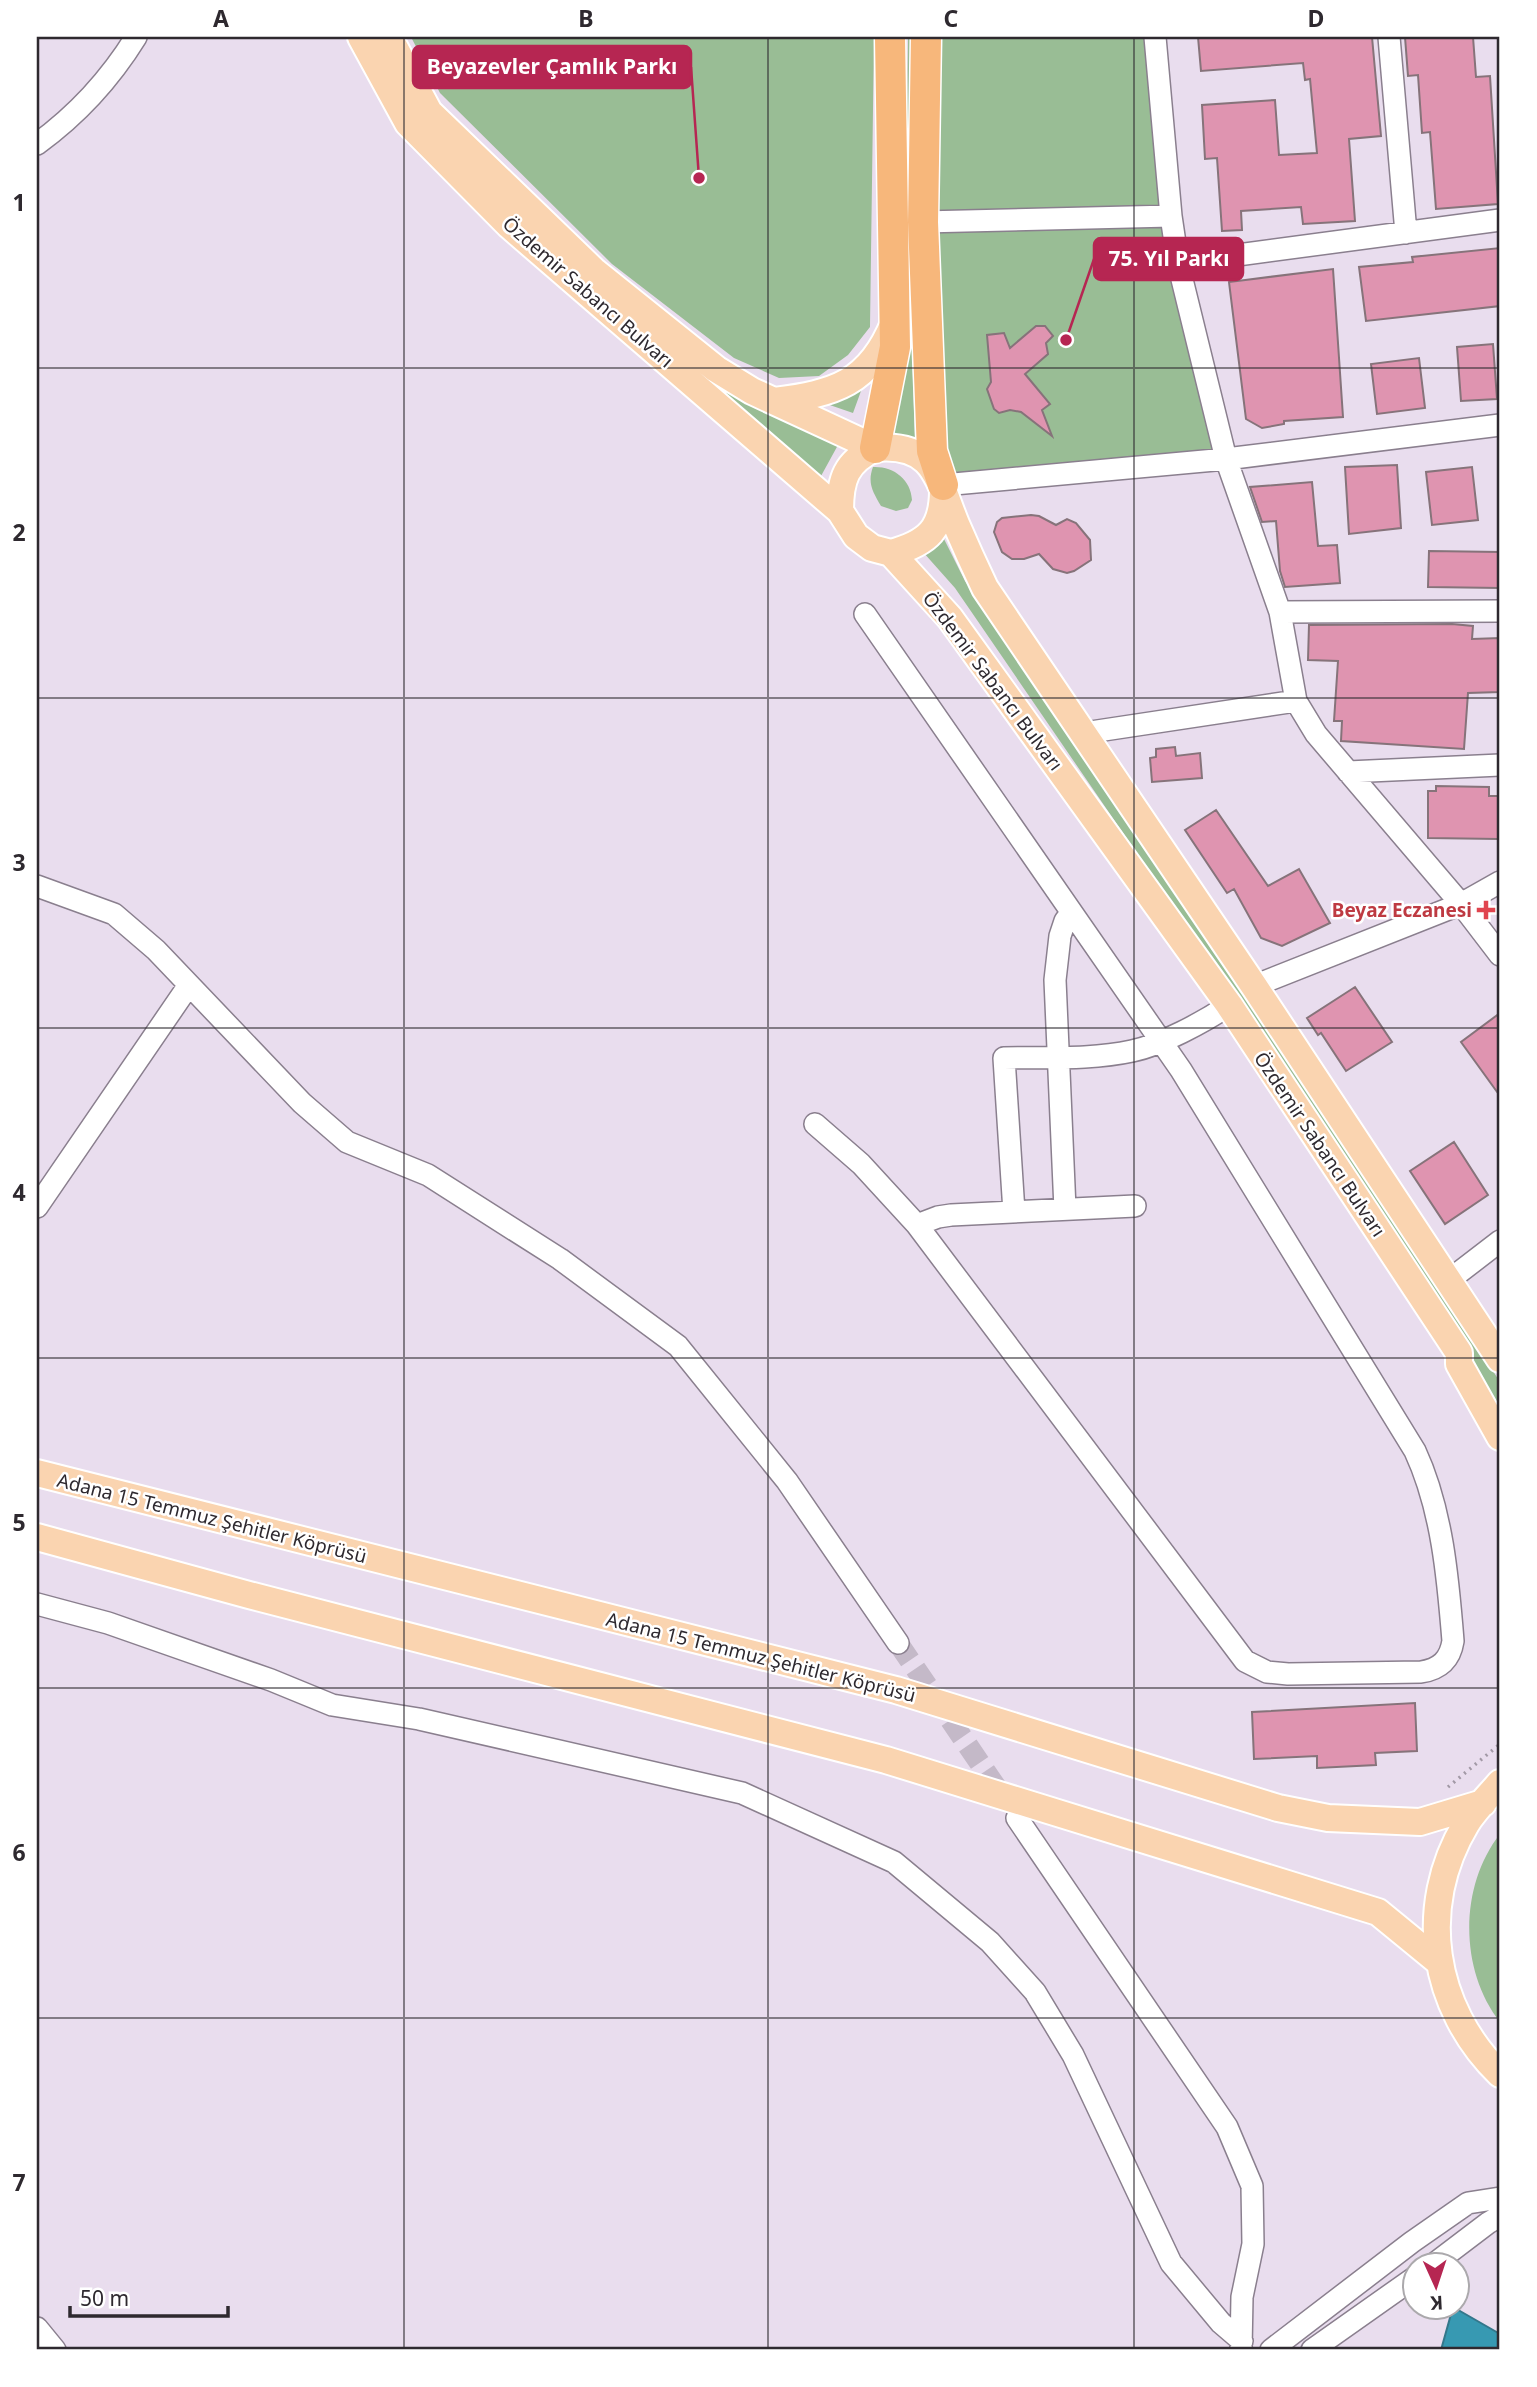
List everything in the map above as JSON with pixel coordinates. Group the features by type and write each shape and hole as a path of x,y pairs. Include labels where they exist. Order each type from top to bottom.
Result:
{"highway":[{"path":"875,448 895,346 890,37"},
{"path":"926,37 923,222 932,451 943,485"}],"main road":[{"name":"Özdemir Sabancı Bulvarı","path":"361,37 408,124 510,226 840,511 856,536 872,548 891,554 950,618 1229,1005 1459,1353 1459,1364 1500,1437"},
{"name":"Özdemir Sabancı Bulvarı","path":"389,37 429,112 595,272 716,369 752,391 875,448 893,446 925,458 943,485 955,522 985,588 1254,986 1500,1359"},
{"path":"774,401 824,394 846,384 864,371 876,357 895,321"},
{"path":"840,511 840,489 847,470 859,456 875,448"},
{"path":"891,554 910,548 926,538 937,525 943,508 943,485"},
{"name":"Adana 15 Temmuz Şehitler Köprüsü","path":"37,1473 869,1683 1278,1808 1328,1818 1420,1822 1492,1793"},
{"path":"37,1537 249,1595 899,1764 1378,1912 1439,1962"},
{"path":"1492,1793 1466,1823 1450,1856 1442,1881 1436,1940 1447,1995 1463,2028 1480,2054 1500,2074"}],"street":[{"path":"37,145 89,99 125,55 136,37"},
{"path":"1156,37 1171,216 1178,263 1226,459 1280,612 1296,701 1315,734 1461,904 1500,954"},
{"path":"1389,37 1406,233"},
{"path":"923,222 1171,216"},
{"path":"1178,263 1500,220"},
{"path":"943,485 1226,459 1500,425"},
{"path":"1280,612 1500,611"},
{"path":"815,1124 861,1164 917,1225 1245,1661 1267,1672 1288,1674 1421,1672 1437,1668 1443,1663 1452,1649 1452,1633 1437,1516 1426,1474 1415,1451 1181,1070 865,614"},
{"path":"1084,733 1296,701"},
{"path":"1348,772 1500,765"},
{"path":"1254,986 1461,904 1500,882"},
{"path":"37,886 114,914 156,950 302,1103 347,1142 428,1175 560,1259 678,1346 787,1481 898,1643"},
{"path":"1065,1209 1055,980 1065,921 1072,913"},
{"path":"37,1207 189,985"},
{"path":"1014,1212 1004,1058 1112,1054 1161,1042 1229,1005"},
{"path":"917,1225 951,1215 1135,1206"},
{"path":"1448,1281 1500,1241"},
{"path":"37,1604 108,1623 271,1680 332,1705 419,1719 742,1793 894,1862 990,1942 1035,1992 1073,2054 1171,2263 1242,2346"},
{"path":"1017,1818 1227,2127 1252,2186 1253,2245 1242,2297 1242,2346"},
{"path":"1271,2350 1412,2242 1468,2203 1500,2198"},
{"path":"1452,2250 1500,2217"},
{"path":"1312,2350 1400,2288"},
{"path":"37,2329 55,2350"}],"path":[{"path":"1444,1790 1500,1745"}],"green space":[{"path":"370,37 376,37 394,78 422,120 512,208 687,358 754,407 838,445 821,476 509,210 417,121 389,79"},
{"path":"411,37 874,37 870,327 848,355 819,376 779,378 734,358 612,264 440,93"},
{"path":"908,37 916,37 912,348 915,442 884,431 905,347"},
{"path":"926,37 1155,37 1171,216 1226,459 943,485"},
{"path":"865,380 853,413 821,402"},
{"path":"873,467 894,471 900,475 911,493 912,500 908,508 896,511 881,506 871,483"},
{"path":"942,535 965,581 1398,1223 1500,1382 1500,1409 1274,1053 955,588 923,552"},
{"path":"1500,1834 1500,2022 1477,1978 1469,1928 1477,1878"}],"water":[{"path":"1470,2317 1500,2334 1500,2350 1441,2350 1449,2320 1470,2320"}],"building":[{"path":"1198,37 1372,37 1381,136 1349,139 1355,221 1303,224 1301,207 1241,211 1242,230 1222,231 1217,158 1205,159 1202,105 1275,100 1279,155 1317,153 1310,79 1305,80 1303,63 1201,71"},
{"path":"1405,37 1473,37 1476,77 1490,76 1498,204 1436,209 1430,132 1422,133 1418,75 1408,76"},
{"path":"1500,248 1500,306 1366,321 1359,267 1413,262 1412,257"},
{"path":"1333,269 1343,417 1284,421 1284,424 1262,428 1246,419 1229,282"},
{"path":"1036,326 1045,326 1053,336 1046,343 1048,354 1025,374 1050,404 1042,410 1052,436 1021,412 1010,410 999,413 994,409 987,389 991,382 987,335 1004,333 1010,348"},
{"path":"1493,344 1497,399 1461,401 1457,347"},
{"path":"1419,358 1425,408 1377,414 1371,364"},
{"path":"1397,465 1401,528 1349,534 1345,467"},
{"path":"1472,467 1478,520 1432,525 1426,472"},
{"path":"1312,482 1318,546 1337,545 1340,583 1285,587 1280,571 1276,521 1262,522 1250,487"},
{"path":"1031,515 1056,525 1067,519 1076,523 1090,540 1091,560 1067,573 1053,569 1039,554 1024,559 1012,559 1002,552 994,532 997,522 1002,518"},
{"path":"1429,551 1500,552 1500,588 1428,587"},
{"path":"1309,625 1473,626 1472,639 1500,638 1500,692 1468,693 1464,749 1341,741 1342,721 1334,721 1338,661 1308,660"},
{"path":"1175,747 1176,756 1200,753 1202,778 1152,782 1150,758 1156,757 1156,749"},
{"path":"1436,786 1489,787 1489,796 1498,796 1498,839 1428,838 1428,791 1436,791"},
{"path":"1216,810 1268,886 1299,869 1330,923 1282,946 1261,938 1234,889 1227,893 1185,830"},
{"path":"1355,987 1392,1042 1346,1071 1321,1033 1318,1035 1307,1018"},
{"path":"1500,1013 1500,1096 1461,1042"},
{"path":"1454,1142 1488,1195 1445,1224 1410,1171"},
{"path":"1415,1703 1417,1751 1375,1753 1376,1765 1317,1768 1317,1756 1254,1759 1252,1712"}],"tunnel":[{"path":"898,1643 1007,1803"}],"place":[{"name":"Beyazevler Çamlık Parkı","path":"699,178"},
{"name":"75. Yıl Parkı","path":"1066,340"},
{"name":"Beyaz Eczanesi","path":"1486,910"}]}
